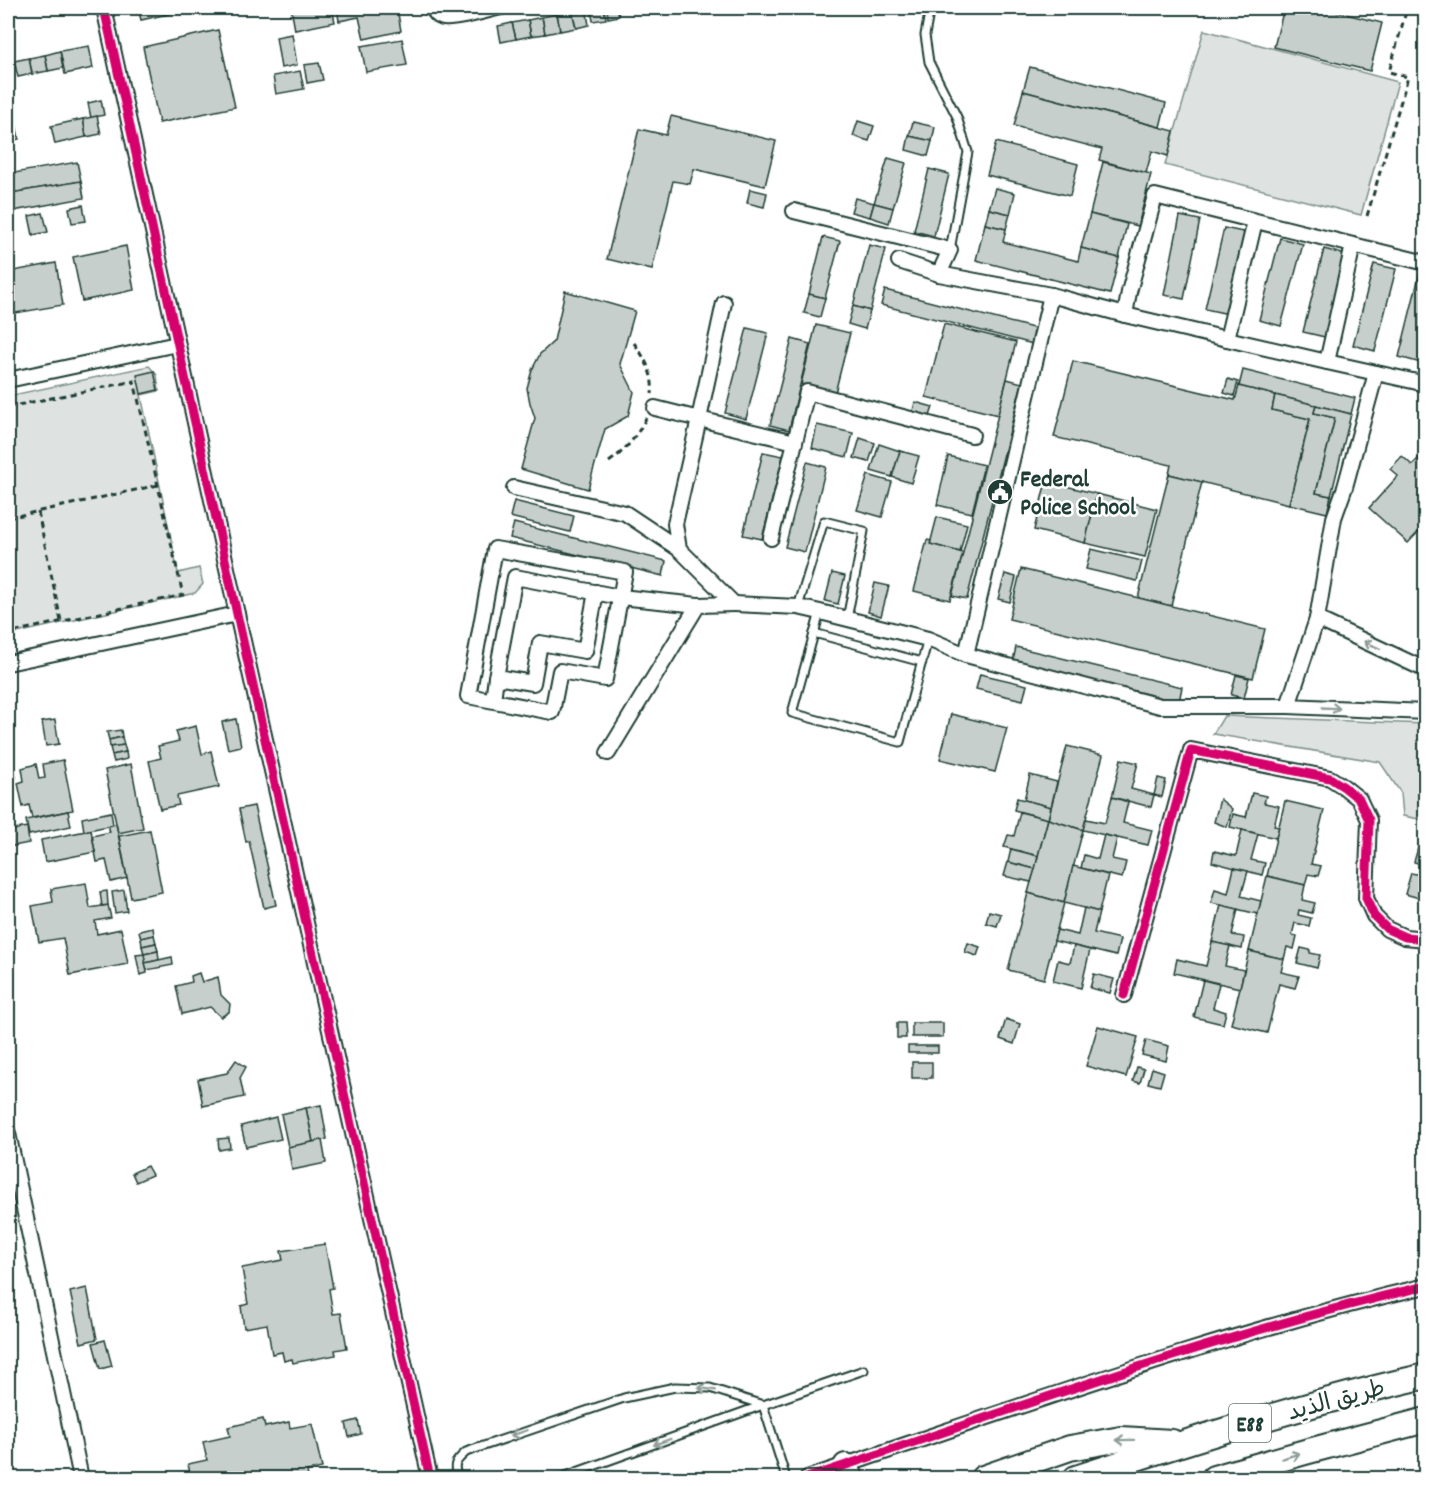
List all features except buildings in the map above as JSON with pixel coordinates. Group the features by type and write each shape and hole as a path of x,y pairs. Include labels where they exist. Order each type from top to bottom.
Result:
{"highway":[{"name":"طريق الذيد","path":"1076,1479 1183,1443 1291,1411 1425,1376"},
{"name":"طريق الذيد","path":"1214,1479 1425,1420"},
{"path":"983,1479 1070,1448 1121,1439 1183,1443"}],"street":[{"path":"105,8 177,344 430,1479"},
{"path":"1125,315 1155,196 1425,263"},
{"path":"794,211 950,250 939,274"},
{"path":"1227,339 1256,221"},
{"path":"1327,362 1353,245"},
{"path":"899,261 939,274 1051,295 1125,315 1327,362 1425,381"},
{"path":"966,655 1051,295"},
{"path":"679,549 675,524 724,303"},
{"path":"8,380 177,344"},
{"path":"1288,706 1317,620 1334,518 1345,487 1376,373"},
{"path":"771,538 807,392 972,435"},
{"path":"650,407 795,442"},
{"path":"514,488 625,513 679,549 734,604"},
{"path":"495,549 624,572 620,597 604,679 560,671 552,712 468,696 495,549"},
{"path":"493,700 515,577 620,597 698,605 798,607 928,639 966,655 1160,706 1288,706 1425,712"},
{"path":"496,677 533,683 540,642 585,651 596,591"},
{"path":"608,753 698,605"},
{"path":"8,663 237,614"},
{"path":"1317,620 1425,670"},
{"path":"1125,995 1191,750 1330,778 1359,799 1369,820 1366,898 1374,916 1388,929 1405,937 1425,939"},
{"path":"8,1133 81,1479"},
{"path":"807,1479 848,1472 1136,1367 1230,1338 1425,1286"}],"lane":[{"path":"429,8 436,18 448,22 511,8"},
{"path":"930,8 925,36 929,62 957,117 968,152 950,250"},
{"path":"798,607 824,521 864,531 846,619"},
{"path":"820,612 792,713 900,742 928,639"},
{"path":"814,633 922,662"},
{"path":"560,1479 864,1370"},
{"path":"458,1479 455,1470 457,1461 466,1452 624,1398 675,1387 710,1388 763,1405"},
{"path":"763,1405 786,1479"}],"path":[{"path":"1367,216 1408,77 1389,72 1407,8"},
{"path":"609,462 627,447 641,428 650,407 652,389 650,372 644,357 634,343"},
{"path":"8,407 134,381 183,595 8,633"},
{"path":"8,518 158,485"},
{"path":"38,512 61,621"}],"shaded area":[{"path":"1204,30 1398,82 1361,215 1165,165"},
{"path":"149,366 157,375 159,391 141,395 178,573 199,568 203,584 195,593 8,635 8,396"},
{"path":"1224,716 1425,724 1425,820 1403,816 1401,793 1380,762 1213,734"}],"cycle path":[{"path":"104,8 430,1478"},
{"path":"1124,995 1191,750 1330,778 1359,799 1369,820 1366,898 1374,916 1387,929 1405,937 1426,939"},
{"path":"807,1478 1191,1350 1426,1286"}],"place":[{"name":"Federal Police School","path":"1000,492"}]}
